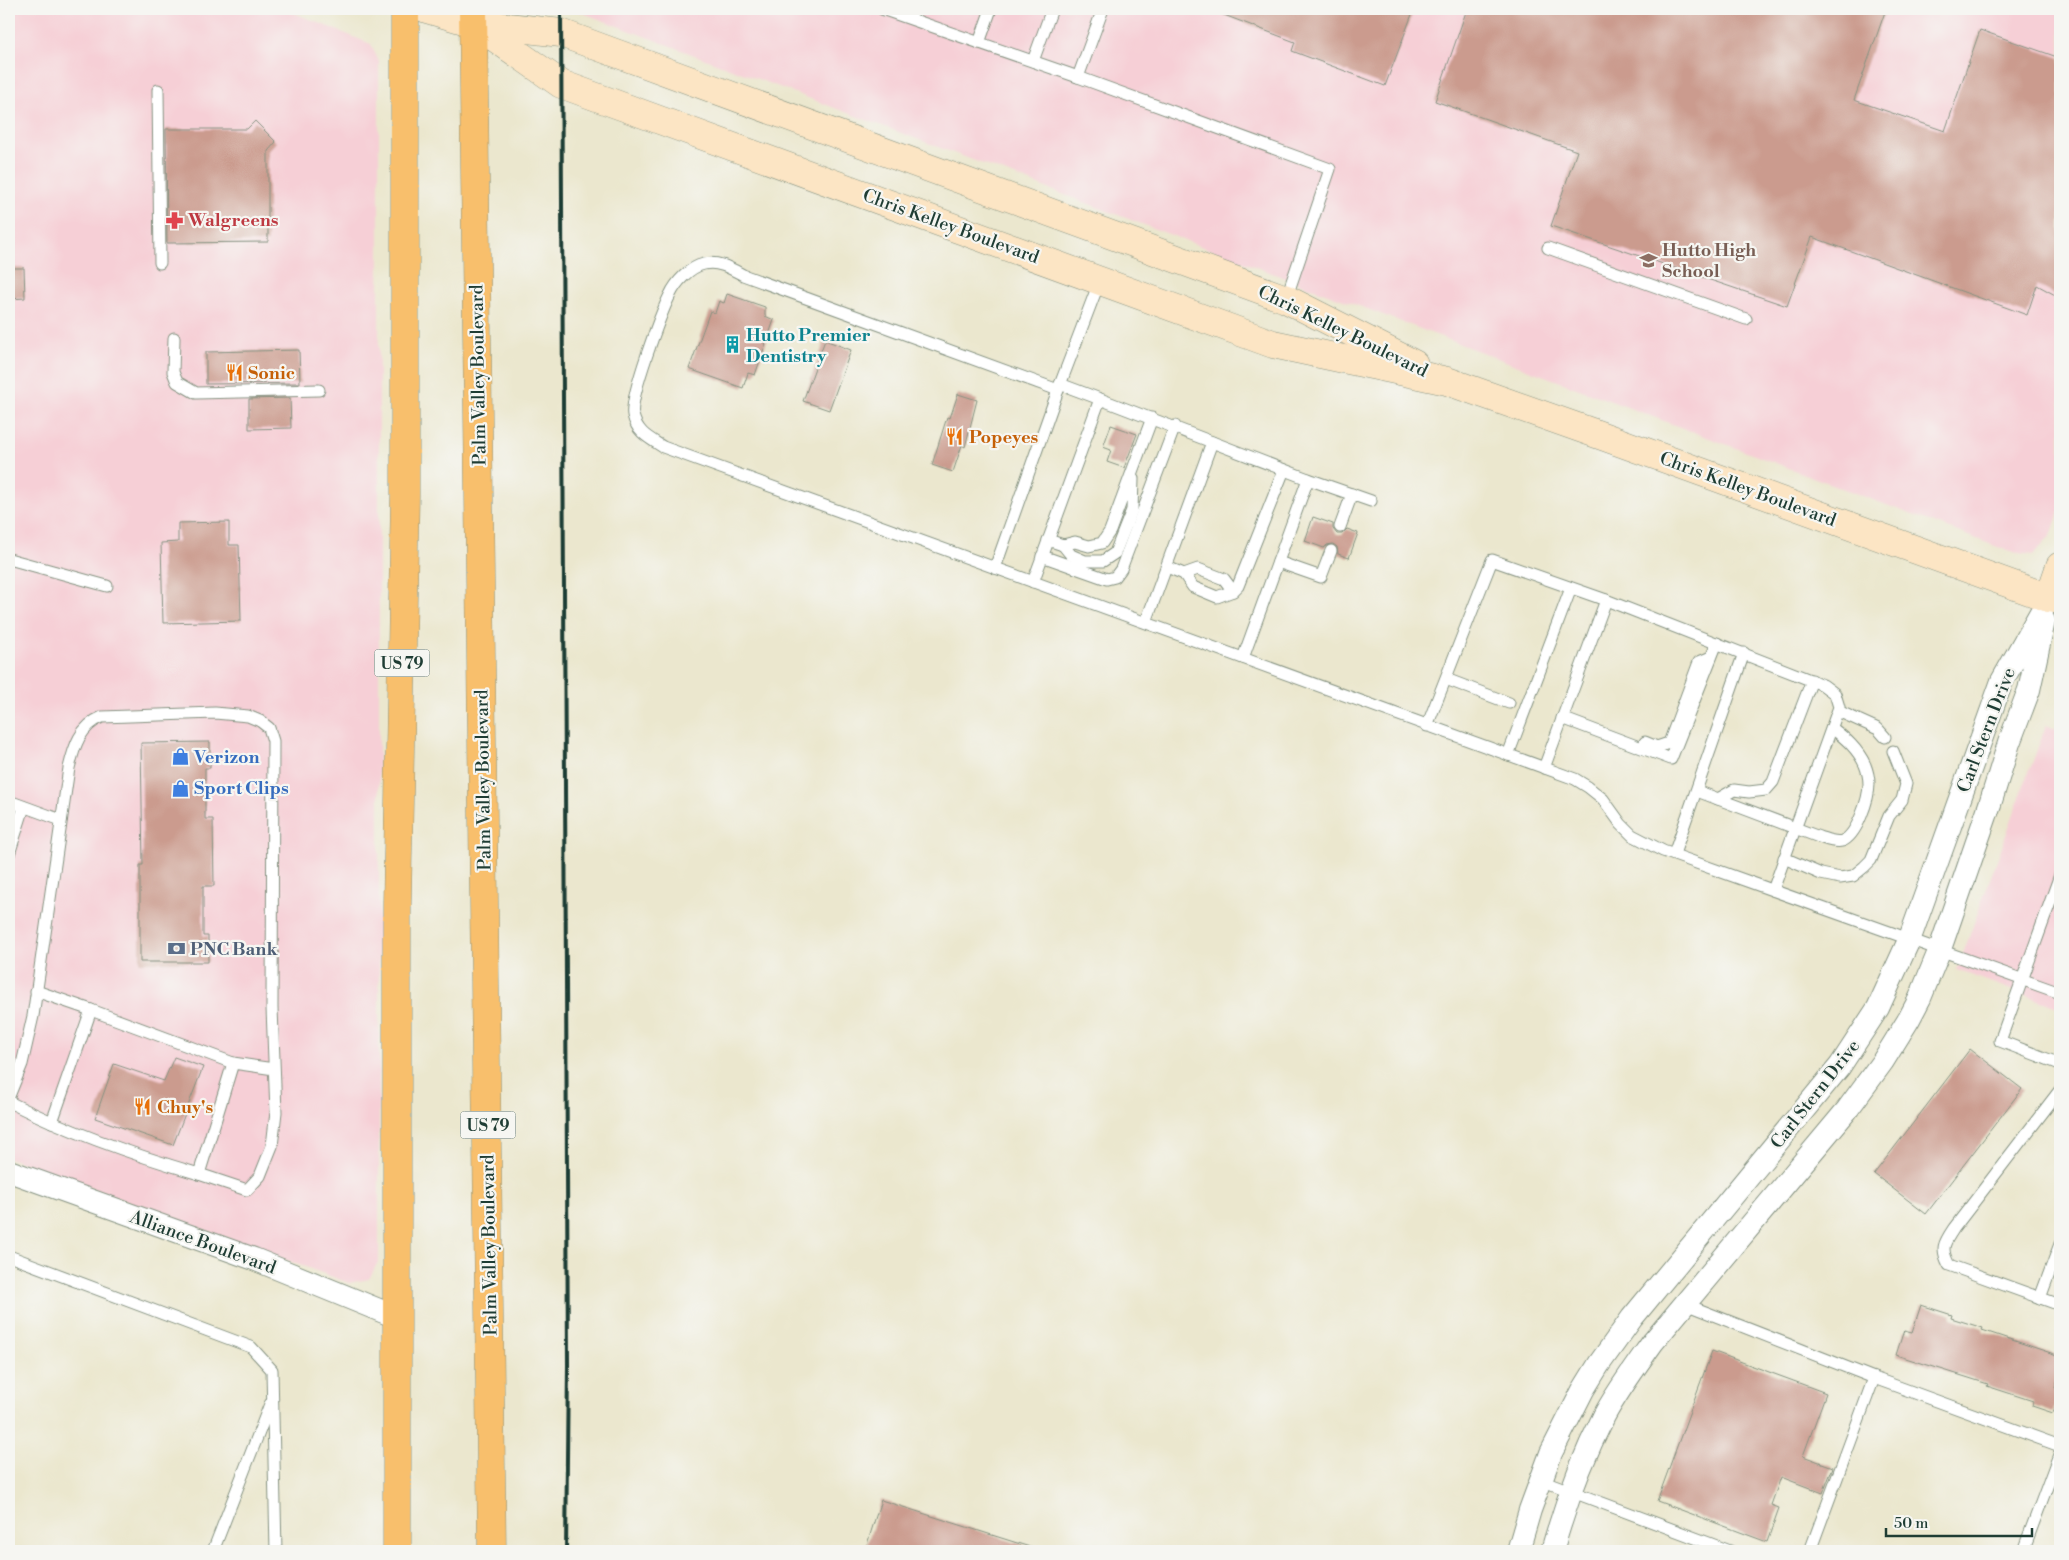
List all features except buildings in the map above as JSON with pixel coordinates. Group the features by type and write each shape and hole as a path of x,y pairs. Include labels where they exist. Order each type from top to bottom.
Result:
{"highway":[{"name":"US 79","path":"397,1551 397,903 405,496 406,9"},
{"name":"Palm Valley Boulevard","path":"473,16 492,1551"}],"main road":[{"name":"Chris Kelley Boulevard","path":"427,9 561,33 1286,299 1447,381"},
{"name":"Chris Kelley Boulevard","path":"473,16 561,84 1273,344 1447,381 1594,432 2056,602"},
{"name":"Carl Stern Drive","path":"2056,602 2060,566"}],"street":[{"name":"Carl Stern Drive","path":"1518,1551 1541,1480 1565,1424 1583,1390 1616,1339 1840,1066 1878,1008 1910,938 2002,680 2056,602"},
{"name":"Carl Stern Drive","path":"1552,1551 1571,1492 1605,1414 1627,1379 1653,1342 1684,1304 1847,1110 1909,1019 1920,998 1940,949 2056,602"},
{"name":"Alliance Boulevard","path":"9,1171 254,1259 396,1317"}],"lane":[{"path":"882,9 1078,77 1330,169 1286,299"},
{"path":"979,43 992,9"},
{"path":"1033,61 1052,9"},
{"path":"1078,77 1103,9"},
{"path":"158,90 160,263"},
{"path":"1548,248 1746,319"},
{"path":"1371,501 1284,470 1175,426 752,278 721,263 702,264 685,275 670,294 639,376 632,413 639,431 663,447 1575,780 1588,786 1603,799 1620,824 1632,835 1674,854 2060,993"},
{"path":"995,568 1059,387 1100,280"},
{"path":"174,338 173,372 177,382 196,393 319,390"},
{"path":"1033,582 1100,399"},
{"path":"1048,540 1063,545 1075,542 1090,546 1102,543 1110,531 1152,418"},
{"path":"1042,556 1107,578 1115,577 1121,569 1175,426"},
{"path":"1146,622 1212,442"},
{"path":"1166,567 1184,574 1193,587 1218,596 1233,591 1238,586 1284,470"},
{"path":"1063,545 1071,555 1085,561 1103,561 1116,553 1132,510 1133,471"},
{"path":"1243,658 1308,478"},
{"path":"1340,527 1352,494"},
{"path":"1278,562 1322,577 1331,551"},
{"path":"9,559 107,586"},
{"path":"1427,726 1492,560 1606,600 1824,685 1835,694 1839,707 1773,890"},
{"path":"1184,574 1198,569 1224,579 1233,591"},
{"path":"1508,755 1571,588"},
{"path":"1544,768 1606,600"},
{"path":"1562,718 1671,759 1717,642"},
{"path":"1674,854 1744,653"},
{"path":"1574,723 1599,724 1657,747 1669,743 1699,662 1711,656"},
{"path":"1446,679 1509,703"},
{"path":"1718,799 1734,790 1749,792 1766,790 1773,782 1812,680"},
{"path":"1838,711 1878,729 1884,737"},
{"path":"9,1096 22,1064 36,991 69,768 74,747 82,731 92,721 102,717 222,714 248,716 260,721 269,728 273,741 274,1069 276,1112 272,1146 260,1176 247,1190 157,1162 52,1122 9,1102"},
{"path":"1697,791 1831,841 1842,841 1851,834 1860,820 1868,797 1870,782 1864,763 1850,741 1832,728"},
{"path":"1784,858 1821,874 1840,878 1853,876 1864,867 1871,860 1889,816 1902,800 1906,784 1893,751"},
{"path":"9,801 61,820"},
{"path":"9,854 24,807"},
{"path":"2060,875 2000,1041 2060,1064"},
{"path":"36,991 233,1063 274,1069"},
{"path":"52,1122 92,1010"},
{"path":"199,1174 233,1063"},
{"path":"2060,1090 1954,1228 1945,1242 1943,1254 1950,1265 2060,1305"},
{"path":"2040,1298 2060,1244"},
{"path":"9,1256 251,1347 272,1370 276,1551"},
{"path":"1684,1304 1874,1378 2060,1446"},
{"path":"1810,1551 1874,1378"},
{"path":"212,1551 272,1398"},
{"path":"2023,1551 2060,1452"},
{"path":"1541,1480 1730,1551"}],"shaded area":[{"path":"9,9 284,9 371,44 379,62 379,1260 369,1279 349,1283 9,1158"},
{"name":"Hutto High School","path":"575,9 2060,9 2060,509 2051,536 2033,555 2011,552"},
{"path":"2046,725 2060,731 2060,1008 1957,970"}],"railway":[{"path":"561,9 568,1365 566,1551"}],"place":[{"name":"Walgreens","path":"174,220"},
{"name":"Hutto High School","path":"1648,260"},
{"name":"Hutto Premier Dentistry","path":"732,345"},
{"name":"Sonic","path":"234,373"},
{"name":"Popeyes","path":"955,437"},
{"name":"Verizon","path":"180,757"},
{"name":"Sport Clips","path":"180,788"},
{"name":"PNC Bank","path":"176,949"},
{"name":"Chuy's","path":"143,1107"}]}
